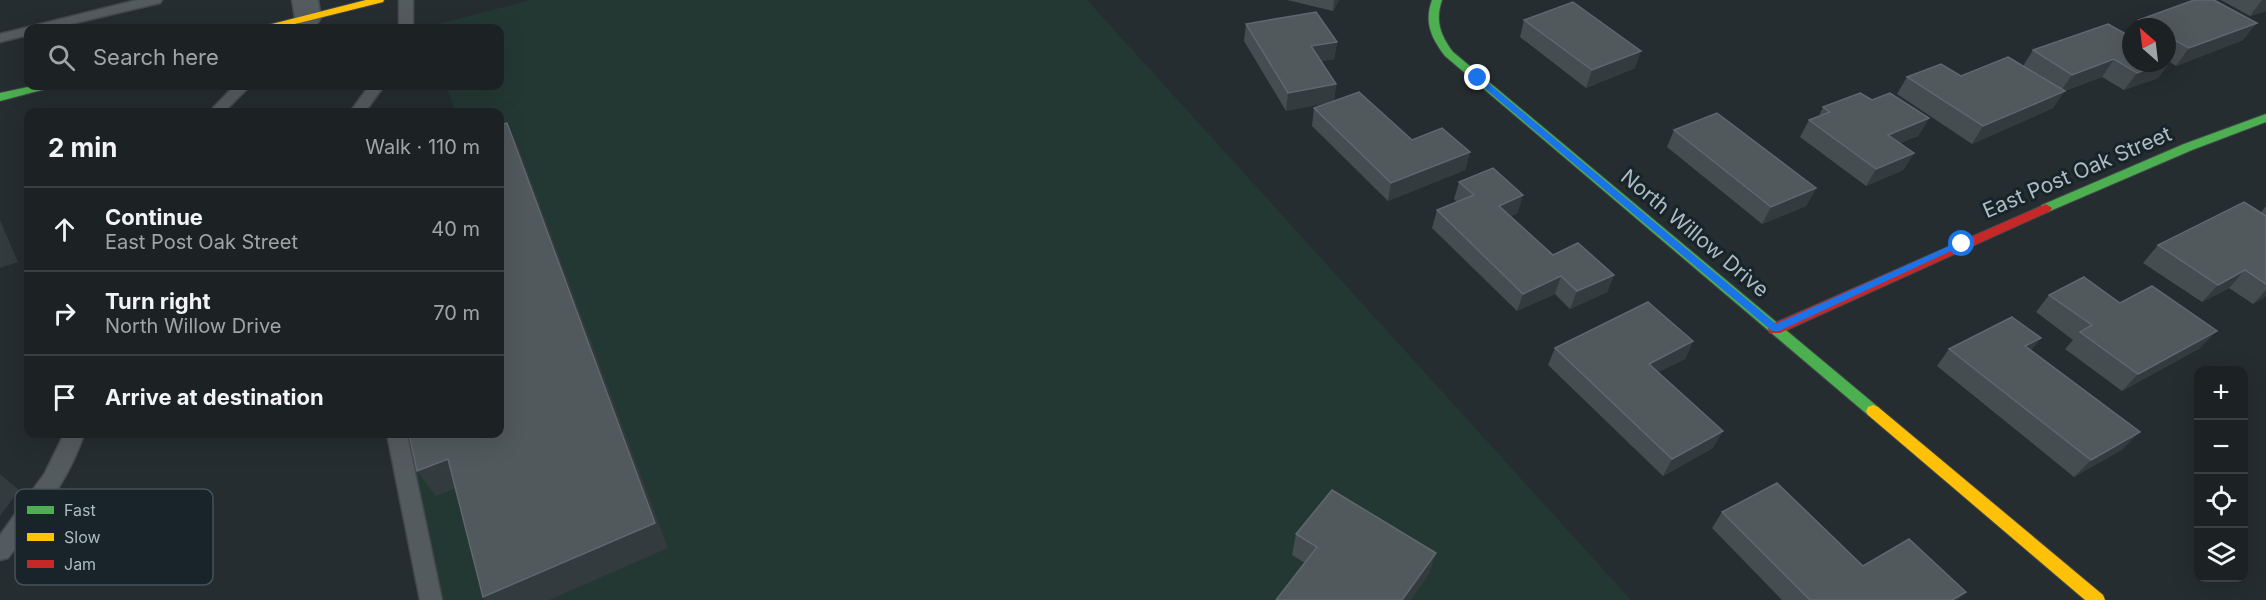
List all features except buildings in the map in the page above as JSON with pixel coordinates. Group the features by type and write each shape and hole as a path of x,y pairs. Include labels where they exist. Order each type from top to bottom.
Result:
{"street":[{"path":"280,24 304,16 379,0"},
{"name":"North Willow Drive","path":"1437,0 1432,10 1433,31 1449,54 2097,600"},
{"path":"0,97 29,90"},
{"name":"East Post Oak Street","path":"1775,329 1962,244 2188,147 2266,118"}],"lane":[{"path":"55,24 155,0"},
{"path":"406,0 406,24"},
{"path":"0,38 24,32"},
{"path":"220,108 239,90"},
{"path":"360,108 373,90"},
{"path":"44,489 64,458 72,438"},
{"path":"398,438 431,600"},
{"path":"0,551 15,530"}],"green space":[{"path":"531,0 1087,0 1631,600 431,600 398,438 504,438 504,108 454,108 448,90 504,90 504,24 438,24"}],"traffic: fast":[{"path":"1437,0 1433,15 1434,28 1449,54 1873,411"},
{"path":"0,97 29,90"},
{"path":"2046,208 2188,147 2266,118"}],"traffic: slow":[{"path":"284,24 379,0"},
{"path":"1873,411 2097,600"}],"traffic: jam":[{"path":"1775,329 2046,208"}],"route":[{"path":"1478,78 1775,329 1962,244"}]}
